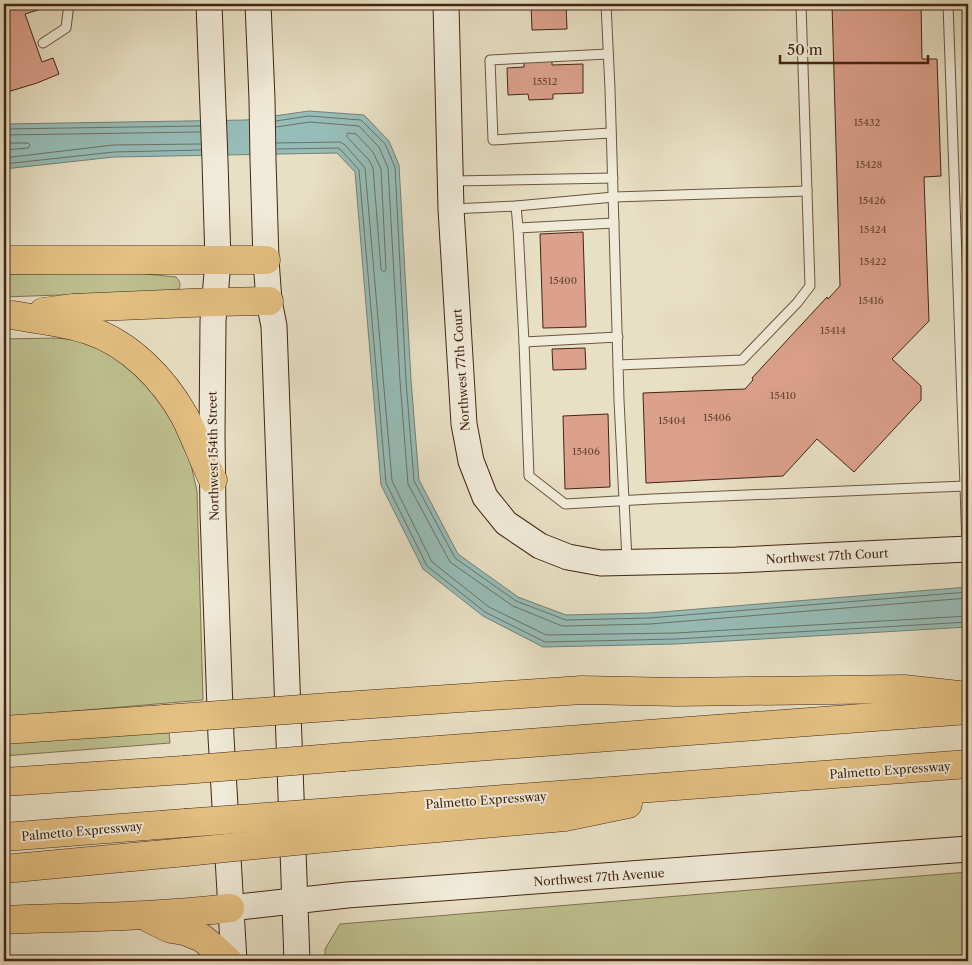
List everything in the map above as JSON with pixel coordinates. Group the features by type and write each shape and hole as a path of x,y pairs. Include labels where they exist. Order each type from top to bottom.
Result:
{"highway":[{"path":"4,260 266,260"},
{"path":"8,316 73,308 269,301"},
{"path":"8,316 89,330 111,340 131,353 158,379 177,404 213,480"},
{"path":"4,730 582,690 678,692 904,689 968,696"},
{"path":"4,782 968,710"},
{"name":"Palmetto Expressway","path":"4,838 186,823 346,823 746,780 968,764"},
{"path":"4,869 186,852 346,823"},
{"path":"4,920 139,915 230,908"},
{"path":"139,915 202,938 228,961"}],"main road":[{"name":"Northwest 154th Street","path":"208,4 218,261 213,321 212,396 218,667 234,961"},
{"path":"258,4 266,260 269,301 274,326 297,961"},
{"name":"Northwest 77th Court","path":"446,4 451,209 464,424 471,460 485,498 506,523 540,546 568,557 602,563 746,560 968,549"},
{"name":"Northwest 77th Avenue","path":"230,908 347,895 968,849"}],"lane":[{"path":"44,43 66,28 69,4"},
{"path":"606,4 614,197 619,400 628,563"},
{"path":"618,365 742,360 797,303 810,286 801,4"},
{"path":"948,4 968,549"},
{"path":"608,54 490,60 494,140 611,133"},
{"path":"450,182 613,178"},
{"path":"451,209 516,206 614,197 806,191"},
{"path":"516,206 529,476 565,504 965,486"},
{"path":"518,228 614,223"},
{"path":"524,342 618,338"}],"green space":[{"path":"137,273 176,277 180,283 179,289 4,297 4,274"},
{"path":"54,338 79,340 99,348 125,364 140,378 183,430 197,491 203,700 4,717 4,339"},
{"path":"169,732 170,743 4,756 4,742"},
{"path":"968,872 968,961 325,961 325,949 340,924"}],"water":[{"path":"309,111 364,115 389,141 399,165 411,380 419,480 458,554 518,597 566,615 649,613 968,587 968,627 676,644 543,647 483,616 423,569 381,485 355,172 337,153 114,157 4,169 4,124 246,120"}],"building":[{"path":"4,4 39,4 41,9 25,14 42,62 53,58 59,74 4,93"},
{"path":"531,4 566,4 567,29 532,30"},
{"path":"832,4 921,4 922,59 937,59 941,176 924,177 929,321 892,359 921,386 921,400 854,472 817,439 783,476 646,483 643,393 745,389 753,380 752,378 827,297 828,299 840,286"},
{"path":"552,61 552,65 583,64 583,93 553,94 553,99 529,100 528,94 508,95 507,68 524,67 524,62"},
{"path":"583,232 586,327 543,328 540,234"},
{"path":"585,348 586,369 553,370 552,349"},
{"path":"608,414 610,487 565,489 563,416"}]}
